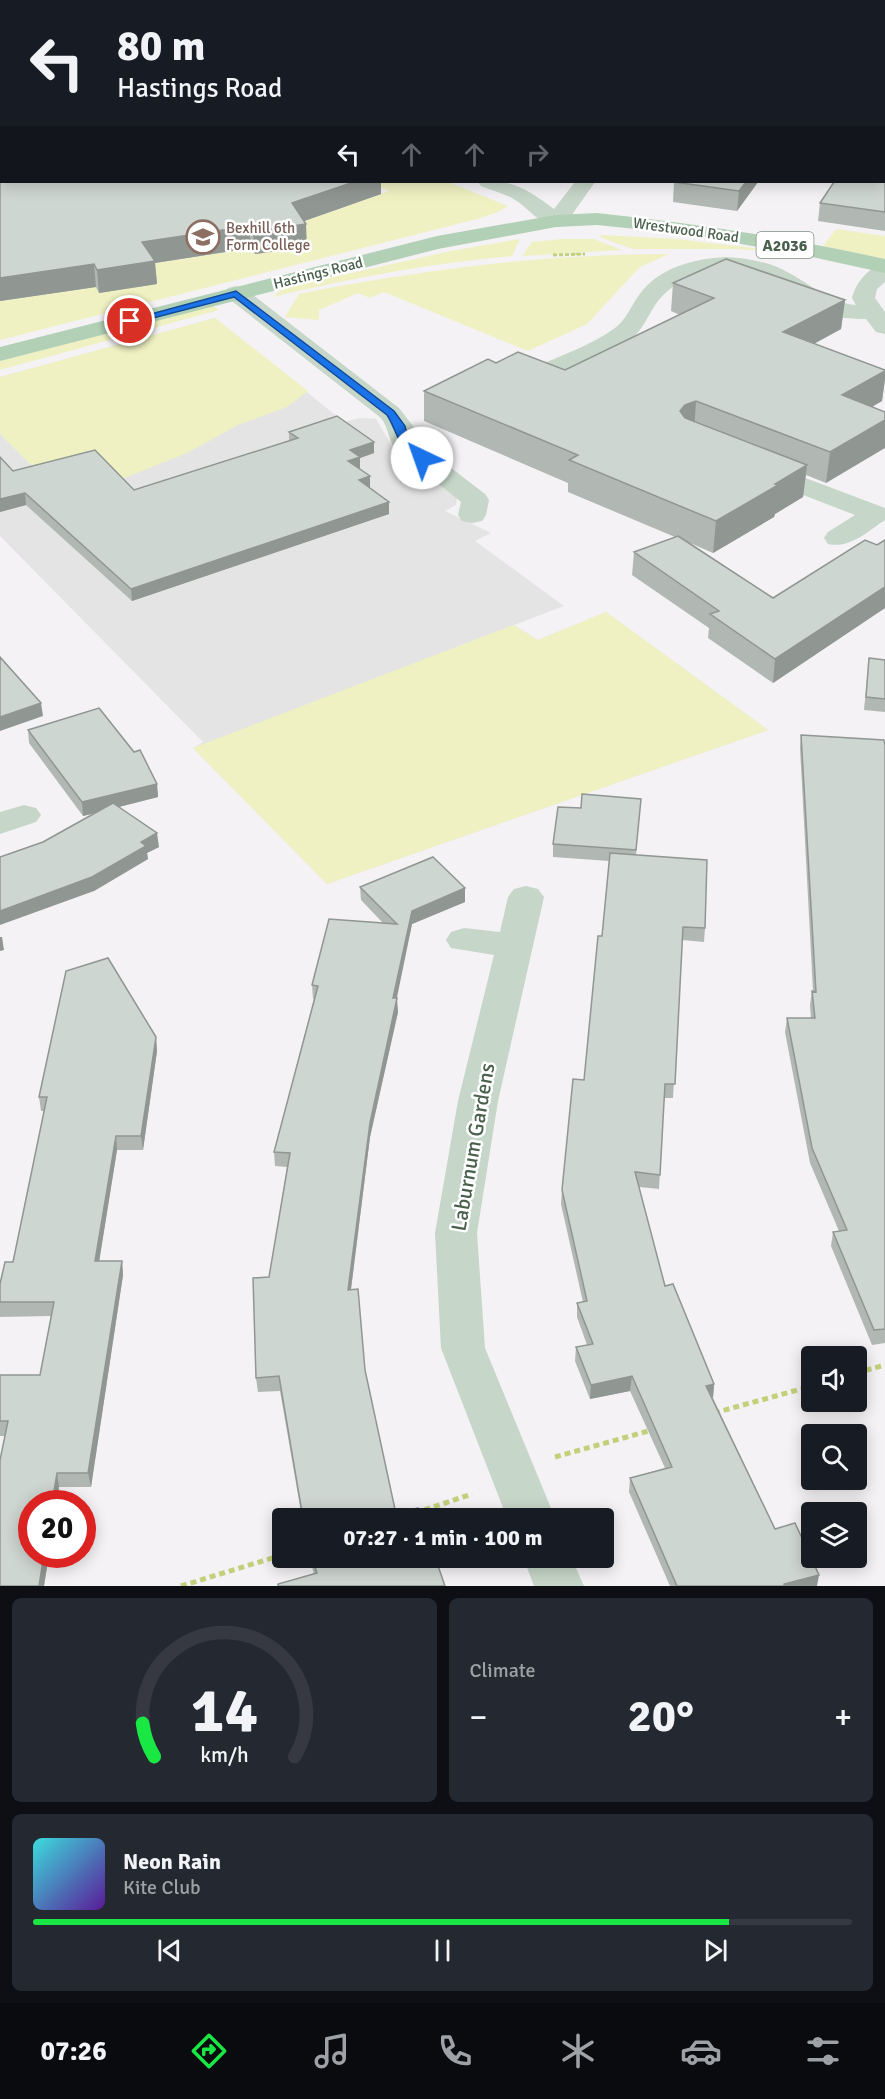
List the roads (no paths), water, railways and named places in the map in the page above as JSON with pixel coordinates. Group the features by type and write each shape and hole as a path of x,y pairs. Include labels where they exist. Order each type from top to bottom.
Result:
{"main road":[{"name":"Wrestwood Road","path":"556,221 597,219 684,228 802,248 885,268"},
{"name":"Hastings Road","path":"0,354 437,243 556,221"}],"street":[{"path":"491,183 520,194 556,221 584,183"},
{"path":"540,374 625,333 662,284 700,266 728,263 777,274 828,306 878,320"},
{"path":"878,320 863,298 866,287 885,268"},
{"path":"236,293 390,413 400,426 404,444 475,500 472,515"},
{"path":"736,459 880,511"},
{"path":"838,538 880,511"},
{"name":"Laburnum Gardens","path":"526,897 478,1101 456,1233 463,1348 527,1508"},
{"path":"464,940 515,945"},
{"path":"552,1568 559,1586"}],"place":[{"name":"Bexhill 6th Form College","path":"203,237"}]}
